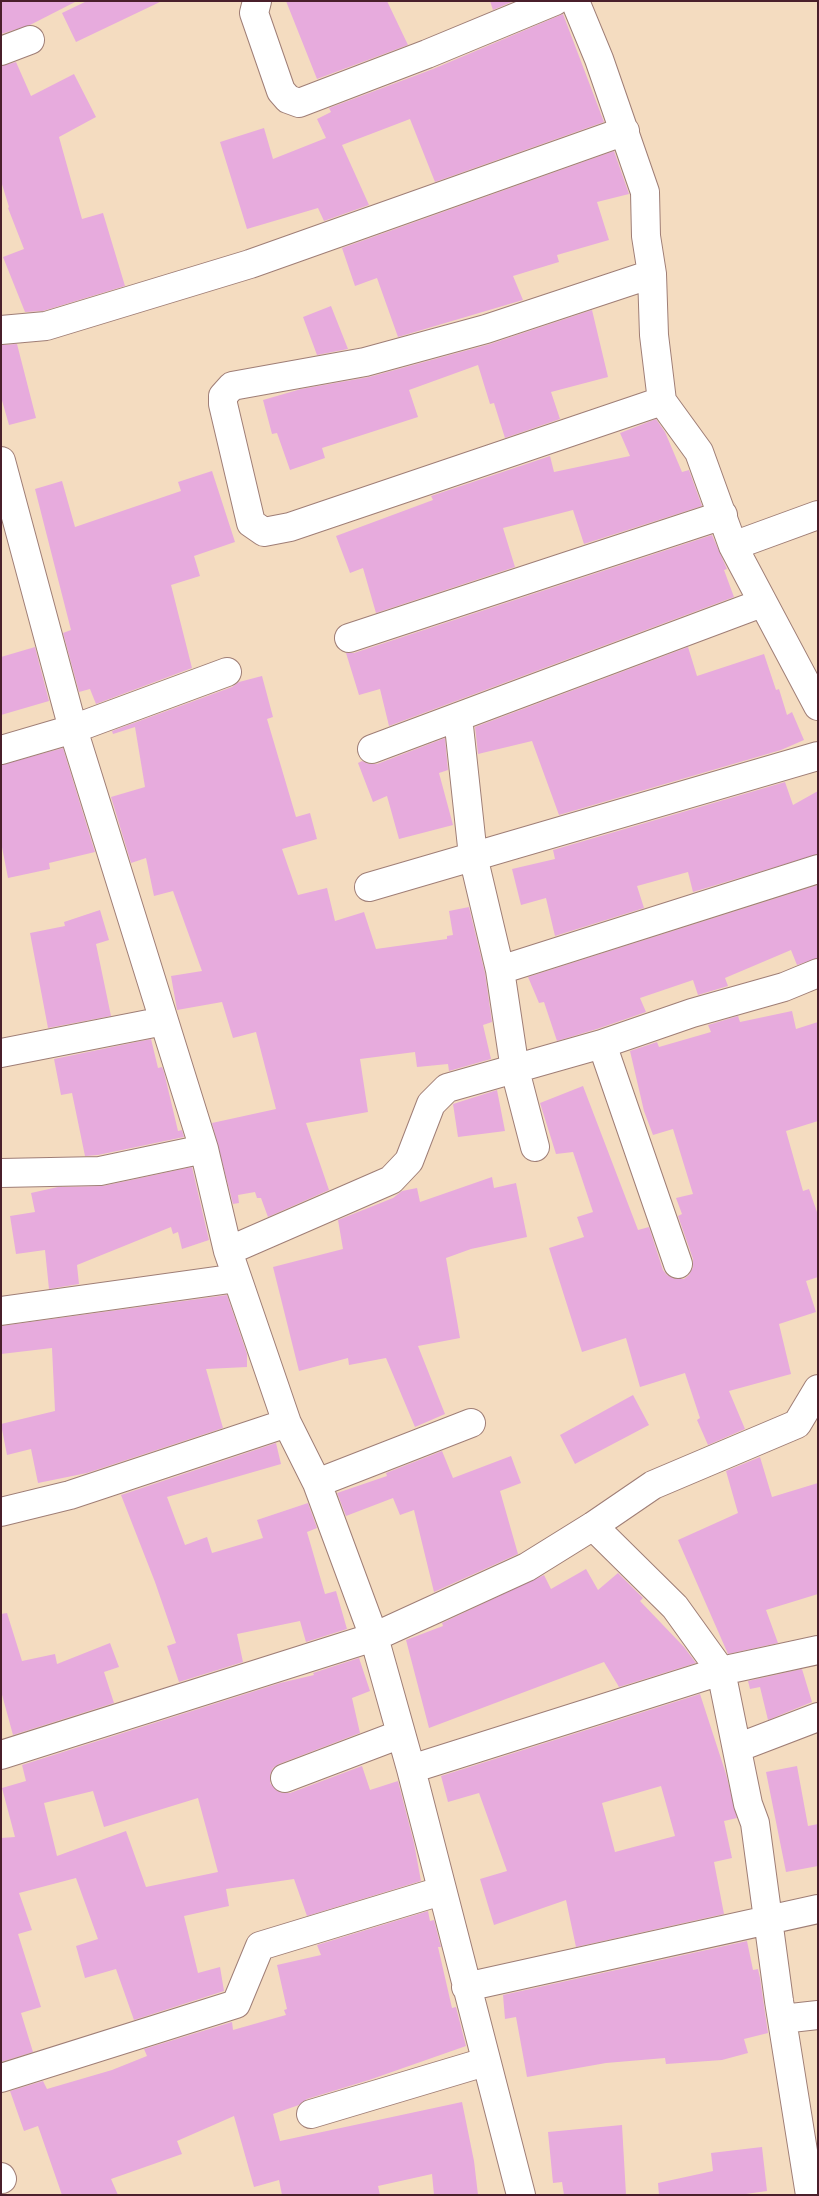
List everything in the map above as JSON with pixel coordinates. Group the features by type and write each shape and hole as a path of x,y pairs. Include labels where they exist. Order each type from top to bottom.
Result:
{"street":[{"path":"257,1 254,13 281,91 288,99 299,103 427,54 555,1"},
{"path":"575,1 625,131 646,192 646,236 652,274 654,335 662,401 699,452 733,546 818,706"},
{"path":"1,51 30,40"},
{"path":"1,330 46,326 250,264 625,131"},
{"path":"652,274 486,330 365,362 232,386 223,396 223,404 252,524 264,532 290,527 662,401"},
{"path":"1,461 12,540 204,1149 228,1251 287,1423 317,1483 374,1637 411,1769 485,2062 521,2195"},
{"path":"349,638 722,515"},
{"path":"733,546 818,515"},
{"path":"372,749 762,603"},
{"path":"1,750 73,729 227,672"},
{"path":"458,717 473,856 500,970 515,1070 535,1147"},
{"path":"368,886 818,756"},
{"path":"500,970 818,869"},
{"path":"228,1251 391,1180 409,1161 431,1104 447,1088 602,1044 692,1013 784,987 818,973"},
{"path":"1,1053 164,1020"},
{"path":"602,1044 678,1264"},
{"path":"1,1174 100,1170 204,1149"},
{"path":"1,1311 237,1278"},
{"path":"1,1756 374,1637 527,1566 593,1526 653,1485 797,1424 818,1389"},
{"path":"1,1512 70,1495 287,1423"},
{"path":"317,1483 471,1423"},
{"path":"593,1526 675,1607 721,1671 748,1804 755,1823 782,2019 812,2187"},
{"path":"411,1769 721,1671 818,1650"},
{"path":"737,1748 818,1717"},
{"path":"285,1778 401,1734"},
{"path":"1,2078 236,2004 260,1946 442,1891"},
{"path":"466,1987 818,1909"},
{"path":"782,2019 818,2016"},
{"path":"311,2114 485,2062"}],"building":[{"path":"1,1 77,1 30,25 1,34"},
{"path":"87,1 162,1 76,42 62,13"},
{"path":"286,1 387,1 408,45 317,79"},
{"path":"490,1 514,1 493,10"},
{"path":"563,14 604,122 435,182 410,119 342,145 369,205 324,221 318,208 247,229 220,142 264,128 273,159 326,138 317,119 331,112 329,108 433,69"},
{"path":"16,62 31,96 74,74 96,117 59,137 82,219 103,213 125,286 43,311 25,312 3,257 24,249 8,208 1,181 1,66"},
{"path":"614,151 629,194 597,202 609,240 557,255 559,262 513,276 523,300 398,337 377,278 355,286 342,248"},
{"path":"331,306 348,349 317,355 303,317"},
{"path":"592,310 608,377 551,392 560,419 505,438 494,403 490,404 478,365 409,390 418,417 322,448 325,458 290,470 277,433 272,434 263,400 301,389 369,377 490,344"},
{"path":"17,344 36,418 9,425 1,397 1,345"},
{"path":"656,419 665,432 682,472 689,470 702,506 584,544 573,510 503,528 515,567 376,613 363,568 350,573 336,536 433,500 431,496 550,456 554,472 630,456 620,433"},
{"path":"212,471 235,542 194,556 200,576 171,585 192,668 96,704 90,689 79,692 63,633 71,630 35,489 62,481 75,527 181,491 178,482"},
{"path":"712,535 727,569 724,570 734,597 389,726 380,689 359,695 346,653 354,653"},
{"path":"35,647 49,701 1,715 1,657"},
{"path":"688,647 697,676 764,654 776,690 779,689 787,715 792,712 804,740 781,750 559,815 532,741 478,754 475,727"},
{"path":"262,676 273,717 267,719 296,817 310,813 317,839 282,849 298,895 327,888 335,921 364,912 376,949 447,939 447,936 453,935 449,911 469,907 485,973 492,1022 483,1025 491,1059 449,1071 448,1064 417,1067 415,1052 360,1059 368,1112 306,1123 329,1190 268,1217 261,1198 257,1198 255,1192 238,1195 239,1203 233,1204 212,1123 276,1109 256,1032 233,1038 222,1002 177,1010 171,976 202,971 173,891 154,896 146,858 131,863 111,797 145,787 135,727 113,734 112,731 232,687 239,682"},
{"path":"445,738 448,770 439,773 453,825 399,839 387,796 373,802 358,763 362,761 369,764 377,764"},
{"path":"63,748 95,852 49,863 50,869 8,878 1,842 1,765"},
{"path":"785,782 793,805 818,791 818,854 693,892 688,872 637,886 644,908 555,936 546,898 521,905 512,869 555,859 553,850"},
{"path":"818,885 818,958 797,965 791,950 725,978 728,986 698,995 693,980 640,998 646,1012 597,1029 557,1041 544,1002 539,1003 528,977"},
{"path":"100,910 109,940 96,944 111,1016 48,1028 30,933 65,926 64,922"},
{"path":"792,1011 796,1029 818,1022 818,1121 786,1131 803,1191 809,1189 818,1215 818,1277 806,1281 816,1312 779,1324 791,1374 729,1391 745,1429 708,1445 697,1420 700,1418 685,1373 640,1387 626,1338 582,1352 549,1248 584,1237 577,1217 593,1212 573,1152 556,1154 540,1103 583,1086 638,1230 649,1227 663,1270 667,1275 675,1279 684,1279 689,1275 693,1267 693,1259 678,1216 682,1214 676,1198 693,1194 673,1129 653,1135 644,1111 630,1051 657,1042 659,1047 711,1032 708,1025 738,1016 740,1022"},
{"path":"151,1039 158,1068 162,1067 164,1072 178,1131 182,1130 184,1137 85,1156 72,1093 61,1095 54,1059"},
{"path":"497,1090 505,1131 458,1137 453,1104"},
{"path":"192,1167 209,1240 182,1249 178,1232 173,1234 171,1227 77,1265 79,1284 49,1289 45,1250 16,1254 10,1216 35,1212 31,1193 58,1187 103,1186"},
{"path":"492,1177 494,1188 516,1183 527,1237 471,1249 446,1258 460,1338 418,1346 445,1414 415,1427 386,1358 349,1365 348,1358 299,1371 273,1267 343,1249 338,1220 393,1198 402,1191 417,1188 420,1202"},
{"path":"227,1295 247,1354 247,1367 206,1369 223,1428 87,1473 38,1483 31,1449 7,1455 1,1424 55,1411 52,1348 1,1354 1,1326"},
{"path":"633,1395 649,1425 575,1464 560,1435"},
{"path":"276,1443 281,1464 167,1497 185,1545 207,1537 212,1553 263,1538 257,1520 308,1503 317,1528 307,1532 325,1594 336,1591 347,1629 306,1642 300,1621 237,1634 243,1662 179,1682 167,1646 176,1643 155,1582 121,1495"},
{"path":"442,1451 453,1478 511,1456 521,1483 500,1491 518,1554 434,1592 414,1510 400,1515 393,1498 346,1516 337,1493 387,1476 386,1473"},
{"path":"760,1457 772,1497 818,1483 818,1594 766,1610 778,1643 728,1654 678,1540 738,1513 726,1471"},
{"path":"586,1569 598,1590 618,1573 643,1598 640,1601 684,1647 696,1663 619,1687 604,1662 429,1728 406,1640 443,1626 442,1623 544,1575 551,1589"},
{"path":"7,1613 22,1661 55,1654 57,1664 110,1643 119,1667 104,1672 114,1703 13,1735 1,1691 1,1614"},
{"path":"359,1658 370,1691 352,1698 360,1733 279,1764 273,1768 270,1775 270,1783 276,1790 282,1793 290,1793 362,1766 370,1790 398,1781 414,1843 421,1881 307,1916 294,1879 226,1889 229,1906 184,1916 198,1973 220,1967 224,1991 134,2020 116,1969 85,1978 76,1946 98,1939 76,1878 19,1893 32,1930 18,1934 41,2007 21,2013 33,2052 1,2062 1,1838 15,1837 2,1788 26,1781 22,1765 280,1683 314,1675 313,1673","holes":["93,1791 104,1827 198,1798 218,1872 146,1887 126,1831 57,1856 44,1803"]},
{"path":"802,1669 812,1702 768,1720 760,1687 750,1689 748,1681"},
{"path":"700,1694 726,1774 737,1818 724,1821 732,1858 714,1862 724,1914 576,1947 566,1900 494,1925 480,1879 507,1871 479,1793 448,1802 441,1776","holes":["661,1786 675,1836 615,1852 602,1803"]},
{"path":"797,1766 808,1826 818,1824 818,1866 786,1872 766,1772"},
{"path":"428,1911 430,1921 434,1920 452,2008 456,2007 466,2046 369,2080 307,2099 299,2105 273,2114 280,2141 462,2102 474,2161 478,2195 434,2195 432,2174 378,2186 380,2195 282,2195 279,2180 254,2187 234,2116 177,2141 182,2154 111,2179 118,2195 62,2195 38,2126 24,2131 10,2091 43,2081 47,2089 112,2070 147,2056 144,2049 232,2022 233,2030 286,2015 284,2010 287,2009 277,1965 321,1955 317,1945"},
{"path":"747,1941 753,1970 758,1969 768,2033 744,2039 748,2053 722,2060 666,2064 665,2058 606,2063 527,2077 516,2017 505,2019 503,1995"},
{"path":"622,2125 626,2195 564,2195 562,2182 553,2183 548,2132"},
{"path":"762,2147 767,2191 739,2195 659,2195 658,2183 713,2171 711,2153"}]}
